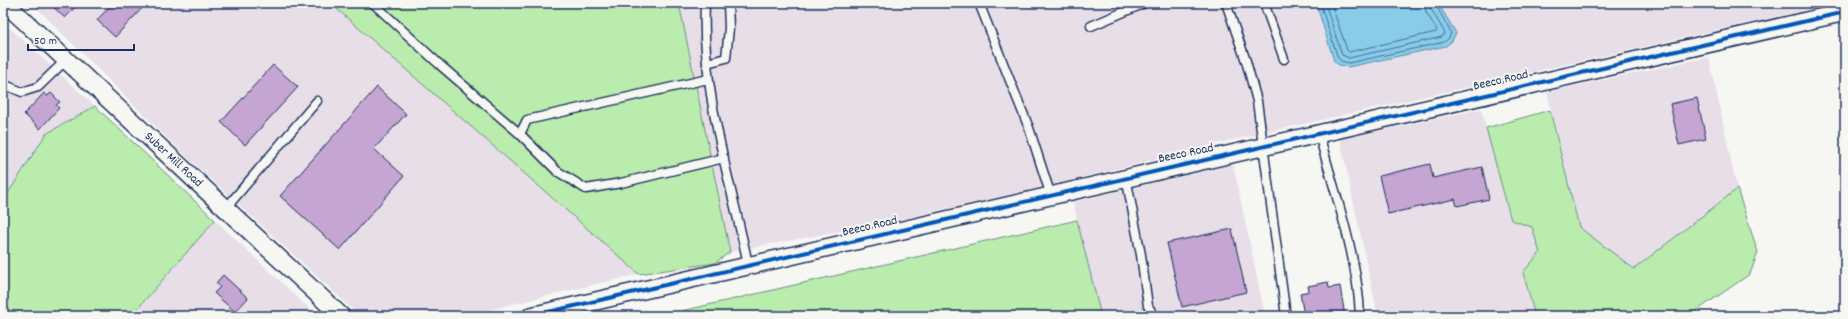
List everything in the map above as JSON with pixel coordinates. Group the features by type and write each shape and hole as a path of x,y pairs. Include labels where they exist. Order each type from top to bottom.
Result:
{"street":[{"name":"Suber Mill Road","path":"11,5 341,316"},
{"name":"Beeco Road","path":"531,316 748,264 1051,196 1126,177 1264,147 1845,12"}],"lane":[{"path":"373,3 440,65 520,134 557,171 586,189 621,184 724,158"},
{"path":"705,3 704,22 708,79 748,264"},
{"path":"707,64 726,58 729,28 728,3"},
{"path":"979,3 1029,128 1051,196"},
{"path":"1091,26 1145,3"},
{"path":"1226,3 1246,61 1256,101 1264,147 1286,316"},
{"path":"1264,3 1284,59"},
{"path":"3,84 22,92 38,87 67,59"},
{"path":"520,134 526,120 708,79"},
{"path":"226,208 317,101"},
{"path":"1319,134 1352,259 1359,296 1360,316"},
{"path":"1126,177 1141,255 1148,306 1154,316"}],"shaded area":[{"path":"32,3 330,3 639,274 462,316 360,316 176,147"},
{"path":"679,3 1837,3 1224,142 1065,182 902,219 730,252"},
{"path":"3,22 95,106 46,134 3,201"},
{"path":"1709,57 1737,189 1634,269 1579,227 1547,92"},
{"path":"1481,109 1511,220 1532,227 1540,253 1523,272 1535,316 1378,316 1340,139"},
{"path":"1233,164 1265,316 1101,316 1073,202"},
{"path":"215,220 317,316 131,316"}],"green space":[{"path":"330,3 679,3 730,252 715,263 639,274"},
{"path":"95,106 215,220 131,316 3,316 3,201 46,134"},
{"path":"1550,110 1579,227 1634,269 1737,189 1758,252 1750,274 1689,316 1535,316 1523,272 1540,253 1532,227 1511,220 1486,128"},
{"path":"1077,220 1101,316 660,316"}],"water":[{"path":"1316,3 1438,3 1456,33 1452,41 1446,46 1348,67 1339,65 1334,61"}],"building":[{"path":"49,3 79,3 65,18"},
{"path":"113,3 147,3 115,37 97,20"},
{"path":"273,65 298,87 245,145 221,122"},
{"path":"377,87 406,114 374,149 404,176 340,250 280,196"},
{"path":"44,93 47,96 51,93 60,102 56,105 59,108 40,129 24,114"},
{"path":"1697,98 1706,139 1679,145 1670,104"},
{"path":"1430,164 1433,178 1482,167 1489,199 1457,206 1455,199 1388,214 1379,176"},
{"path":"1232,229 1246,292 1182,307 1167,243"},
{"path":"223,275 248,298 235,312 214,293 220,287 216,283"},
{"path":"1328,282 1329,288 1340,286 1345,316 1304,316 1300,293 1309,291 1308,286"}],"cycle path":[{"path":"531,316 1845,12"}]}
